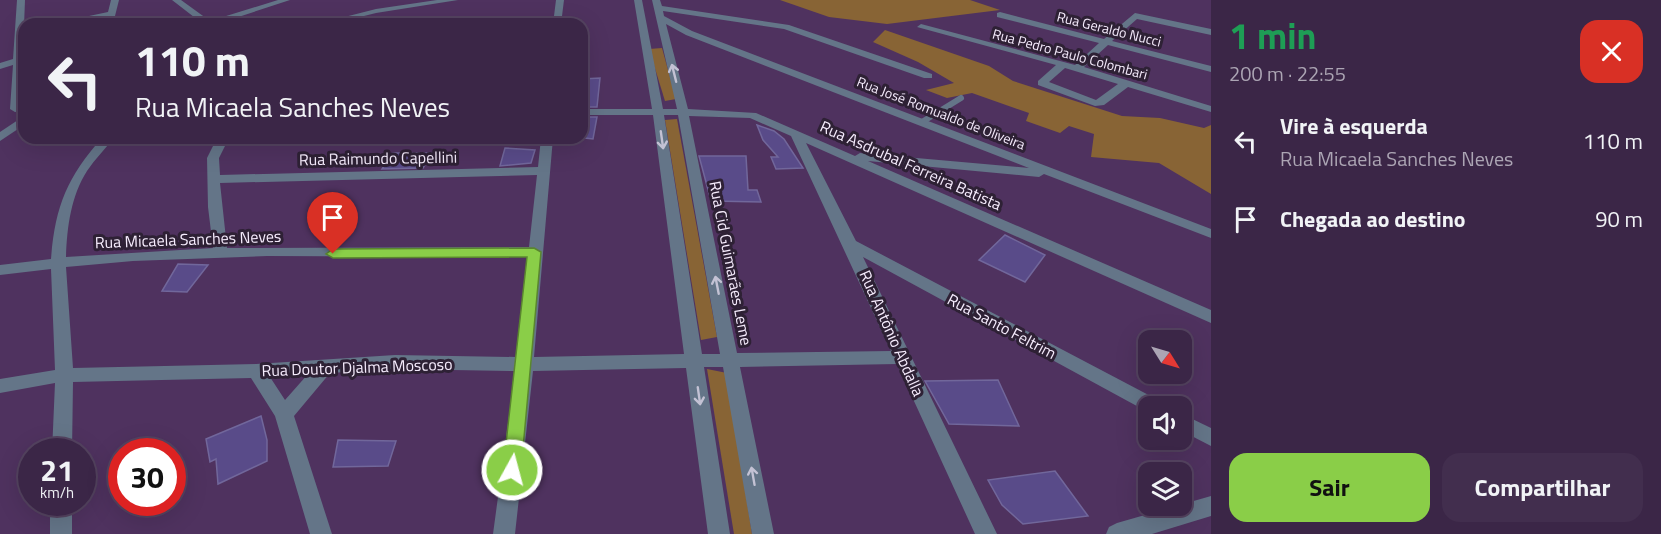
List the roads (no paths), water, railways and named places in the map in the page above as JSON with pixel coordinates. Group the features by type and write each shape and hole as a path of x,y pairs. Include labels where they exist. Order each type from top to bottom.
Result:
{"street":[{"path":"21,0 22,18"},
{"path":"113,18 115,0"},
{"path":"176,0 200,18"},
{"path":"228,18 286,0"},
{"path":"346,18 376,11 454,0"},
{"path":"558,18 560,0"},
{"path":"638,0 658,112 719,534"},
{"path":"658,9 786,27 928,76"},
{"name":"Rua José Romualdo de Oliveira","path":"658,9 689,33 1211,234"},
{"name":"Rua Cid Guimarães Leme","path":"658,9 683,112 732,358 763,534"},
{"path":"89,18 112,14"},
{"name":"Rua Geraldo Nucci","path":"1000,15 1211,69"},
{"path":"1077,68 1138,15 1211,32"},
{"name":"Rua Pedro Paulo Colombari","path":"921,27 1063,64 1211,109"},
{"path":"665,40 668,35 674,33 689,33"},
{"path":"18,53 18,84"},
{"path":"0,56 17,59"},
{"path":"0,66 17,59"},
{"path":"1063,64 1041,81 1042,84 1089,102 1100,103 1126,83"},
{"path":"0,110 18,109"},
{"name":"Rua Asdrubal Ferreira Batista","path":"588,112 752,115 1211,317"},
{"path":"0,138 18,124"},
{"name":"Rua Antônio Abdalla","path":"795,133 852,245 901,357 986,534"},
{"path":"62,438 64,375 58,261 62,220 69,193 87,163 103,144"},
{"path":"220,144 213,158 213,179 221,254"},
{"path":"504,534 525,364 534,252 546,144"},
{"path":"987,147 992,163 988,168"},
{"path":"847,155 1060,176"},
{"name":"Rua Raimundo Capellini","path":"213,179 544,171"},
{"name":"Rua Santo Feltrim","path":"852,245 1138,398"},
{"name":"Rua Micaela Sanches Neves","path":"0,270 58,261 221,254 534,252"},
{"name":"Rua Doutor Djalma Moscoso","path":"0,386 64,375 256,371 395,362 525,364 732,358 901,357"},
{"path":"284,414 325,367"},
{"path":"256,371 284,414 321,534"},
{"path":"1192,428 1211,438"},
{"path":"1116,534 1211,506"},
{"path":"61,516 61,534"}],"lane":[{"path":"922,122 961,98"}]}
